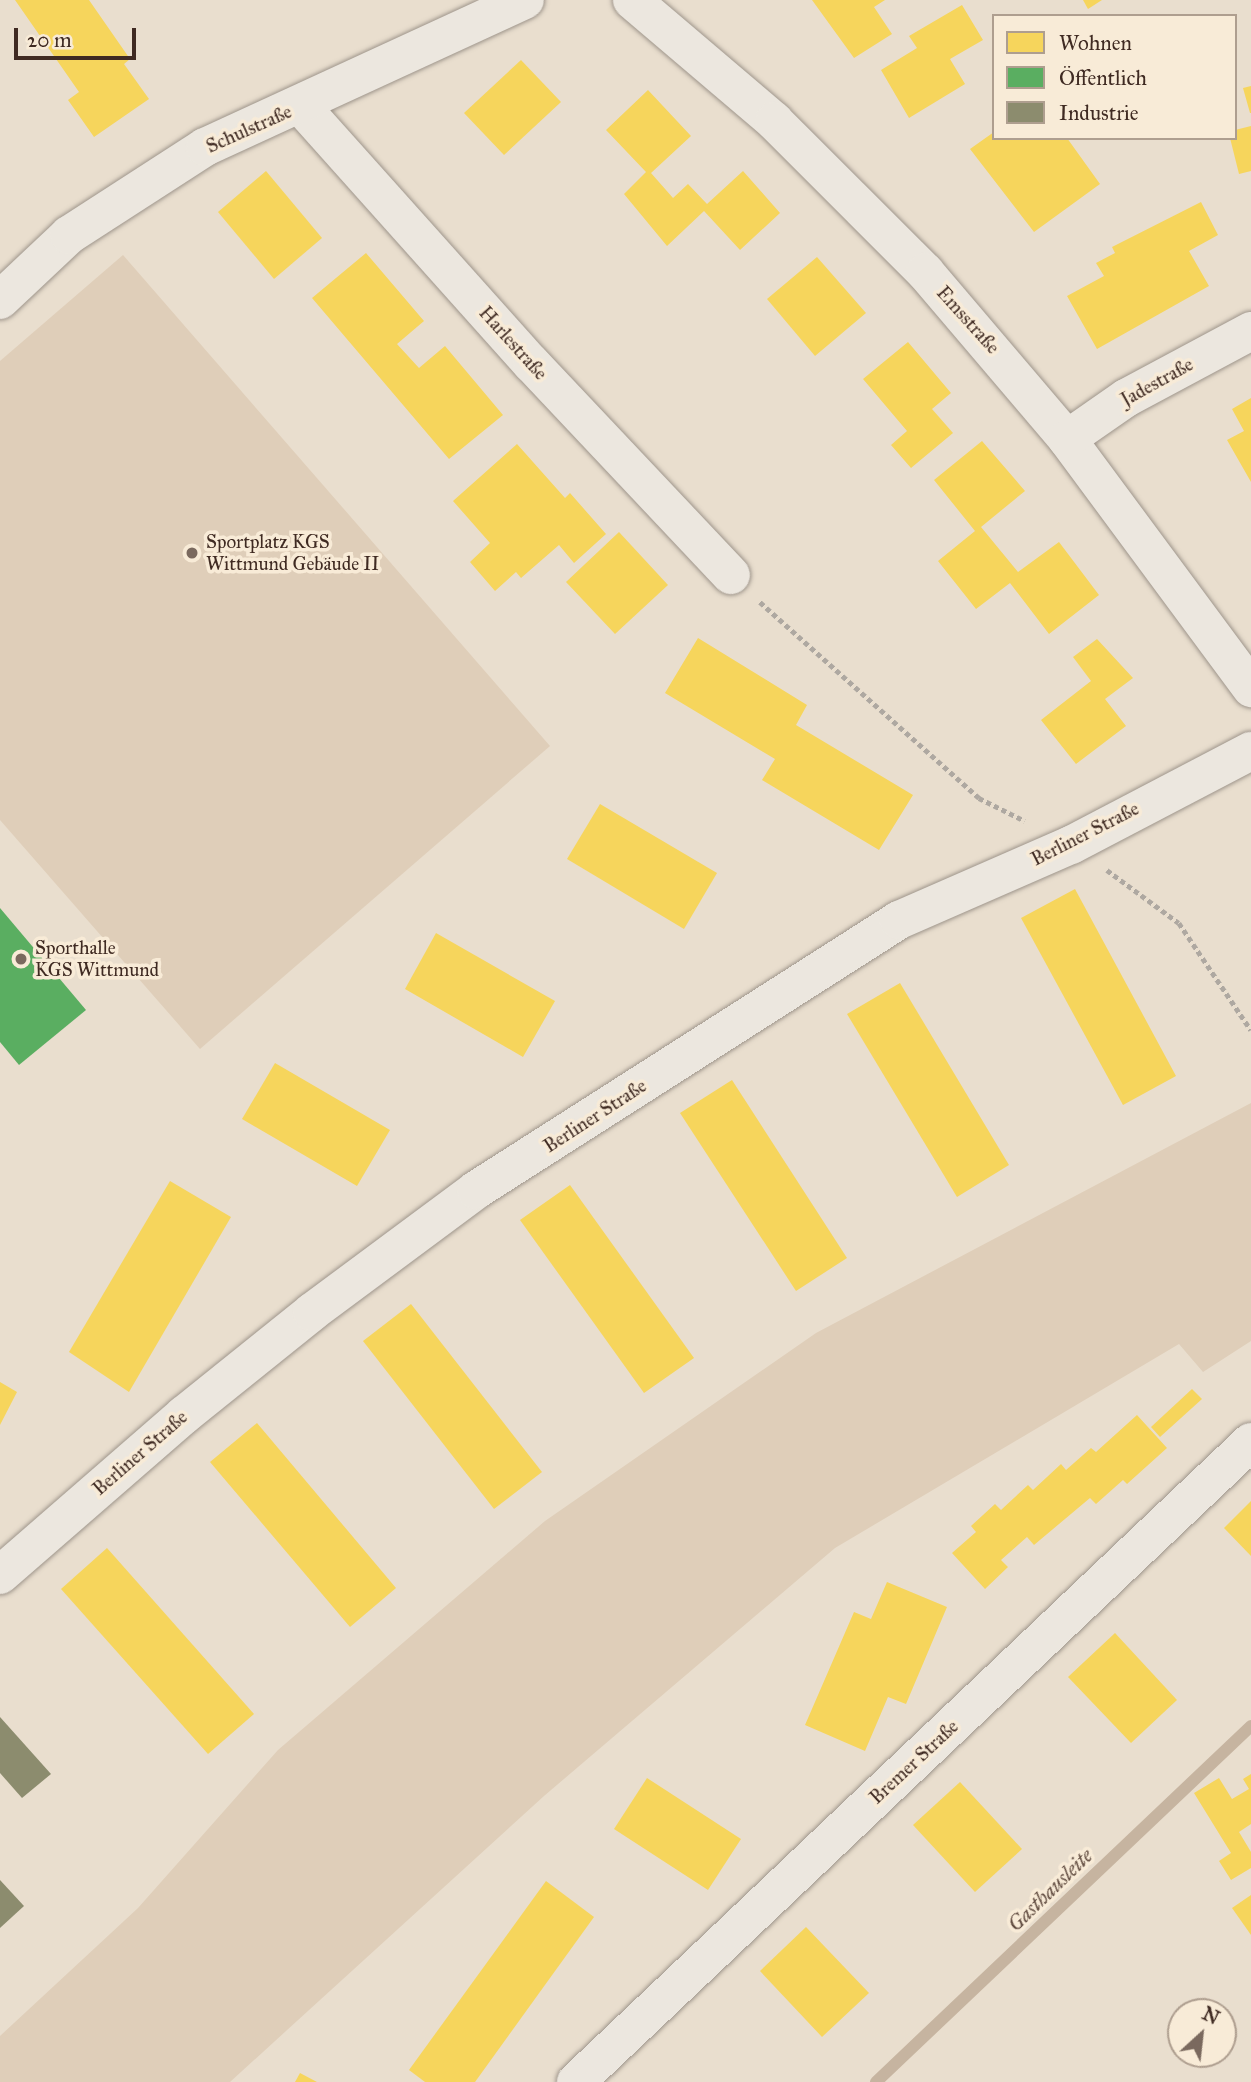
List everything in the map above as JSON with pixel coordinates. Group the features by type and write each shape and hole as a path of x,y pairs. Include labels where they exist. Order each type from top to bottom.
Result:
{"street":[{"name":"Schulstraße","path":"0,300 69,235 205,147 300,106 525,0"},
{"name":"Emsstraße","path":"632,0 774,121 925,272 1067,439 1251,688"},
{"name":"Harlestraße","path":"300,106 532,364 731,575"},
{"name":"Jadestraße","path":"1067,439 1126,398 1251,331"},
{"name":"Berliner Straße","path":"0,1575 184,1415 312,1312 476,1190 899,920 1072,845 1251,751"},
{"name":"Bremer Straße","path":"576,2082 1251,1443"}],"path":[{"path":"731,575 979,798 1072,845 1178,923 1251,1030"}],"shaded area":[{"name":"Sportplatz KGS Wittmund Gebäude II","path":"123,255 550,746 200,1049 0,820 0,361"},
{"path":"1251,1103 1251,1341 1203,1372 1179,1344 835,1548 544,1796 230,2082 0,2082 0,2036 138,1908 278,1750 545,1521 816,1333"}],"building: Wohnen":[{"path":"15,0 89,0 130,59 124,64 149,99 94,137 68,100 79,92"},
{"path":"812,0 885,0 874,7 892,34 854,58"},
{"path":"1083,0 1102,0 1088,9"},
{"path":"962,5 983,40 950,59 965,84 909,118 881,70 917,48 909,36"},
{"path":"521,60 561,102 504,155 464,113"},
{"path":"1251,86 1251,113 1250,113 1243,88"},
{"path":"648,90 691,136 651,173 673,198 688,184 707,204 743,171 780,213 740,250 704,211 667,246 624,194 646,172 606,130"},
{"path":"1251,126 1251,171 1239,174 1230,140 1237,140 1237,130"},
{"path":"992,133 992,140 1068,140 1100,184 1034,232 970,149"},
{"path":"266,171 322,238 274,279 218,212"},
{"path":"1201,202 1218,235 1189,251 1209,286 1097,349 1067,296 1104,276 1096,263 1115,253 1112,247"},
{"path":"366,253 424,321 397,344 419,368 445,346 503,415 449,459 312,298"},
{"path":"817,257 866,313 815,356 767,299"},
{"path":"908,342 951,393 932,409 953,433 911,468 891,445 907,431 863,379"},
{"path":"1251,398 1251,482 1227,440 1244,431 1232,409"},
{"path":"982,441 1025,491 981,527 1018,572 1059,542 1099,595 1049,634 1010,583 976,609 938,561 975,531 934,480"},
{"path":"517,444 565,498 570,493 606,534 574,563 559,545 521,578 516,572 495,591 470,562 490,543 453,501"},
{"path":"619,532 668,585 615,634 566,582"},
{"path":"698,638 807,705 796,725 913,795 879,850 762,780 775,759 665,693"},
{"path":"1097,639 1133,678 1105,699 1126,726 1076,764 1041,720 1091,681 1073,657"},
{"path":"600,804 717,873 684,929 567,859"},
{"path":"1075,889 1176,1076 1123,1105 1021,918"},
{"path":"436,933 555,1001 523,1057 405,989"},
{"path":"900,983 1009,1165 957,1197 847,1014"},
{"path":"275,1063 390,1130 357,1186 242,1119"},
{"path":"732,1080 847,1258 796,1291 680,1113"},
{"path":"170,1181 231,1217 129,1392 69,1352"},
{"path":"570,1185 694,1358 644,1393 520,1220"},
{"path":"411,1304 542,1472 494,1509 363,1341"},
{"path":"0,1382 17,1392 0,1425"},
{"path":"1192,1389 1202,1399 1160,1437 1151,1427"},
{"path":"1137,1415 1167,1448 1127,1484 1123,1480 1096,1504 1090,1498 1034,1545 1027,1537 1001,1560 1008,1567 985,1589 952,1553 976,1532 971,1526 995,1504 1001,1510 1028,1485 1033,1490 1061,1464 1066,1470 1091,1448 1096,1452"},
{"path":"257,1423 396,1588 350,1627 210,1462"},
{"path":"1251,1501 1251,1556 1224,1528"},
{"path":"107,1548 254,1714 208,1754 61,1589"},
{"path":"887,1582 947,1607 906,1704 888,1697 865,1751 805,1725 854,1612 871,1619"},
{"path":"1115,1633 1177,1700 1131,1743 1068,1677"},
{"path":"1251,1774 1251,1824 1239,1832 1251,1852 1251,1868 1231,1880 1219,1861 1231,1853 1194,1793 1219,1778 1232,1799 1249,1789 1243,1779"},
{"path":"647,1778 741,1839 708,1890 614,1829"},
{"path":"960,1782 1022,1849 975,1892 913,1825"},
{"path":"546,1881 594,1917 475,2082 425,2082 409,2070"},
{"path":"1251,1895 1251,1935 1232,1908"},
{"path":"806,1927 869,1993 822,2037 760,1971"},
{"path":"300,2073 317,2082 295,2082"}],"building: Öffentlich":[{"name":"Sporthalle KGS Wittmund","path":"0,908 86,1010 19,1065 0,1042"}],"building: Industrie":[{"path":"0,1717 51,1774 22,1798 0,1773"},
{"path":"0,1880 24,1906 0,1928"}],"waterway":[{"name":"Gasthausleite","path":"876,2082 1251,1726"}],"place":[{"name":"Sportplatz KGS Wittmund Gebäude II","path":"192,553"},
{"name":"Sporthalle KGS Wittmund","path":"21,959"}]}
